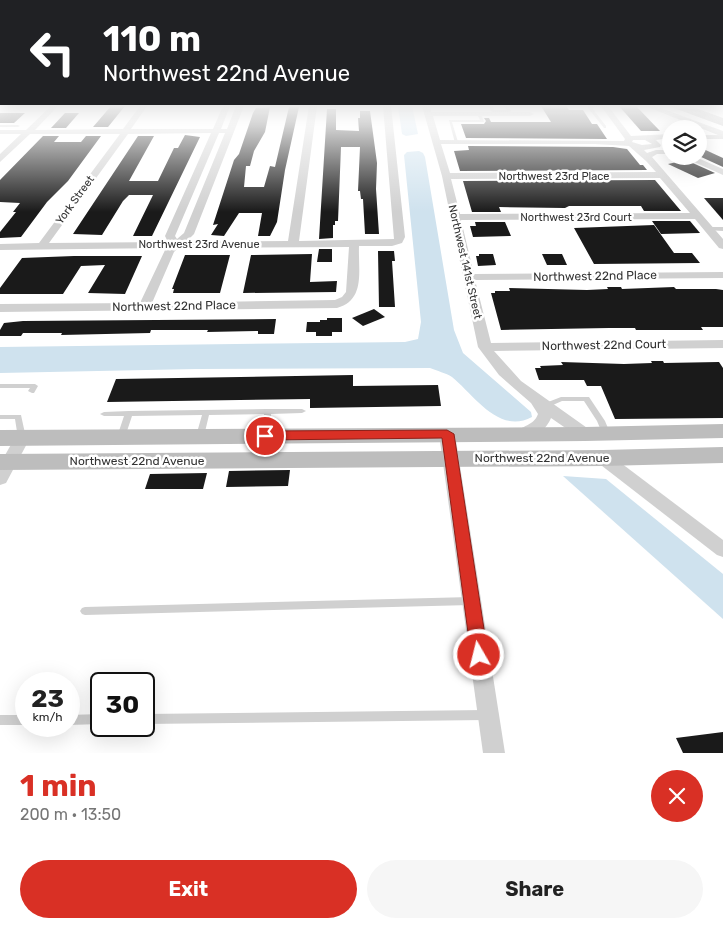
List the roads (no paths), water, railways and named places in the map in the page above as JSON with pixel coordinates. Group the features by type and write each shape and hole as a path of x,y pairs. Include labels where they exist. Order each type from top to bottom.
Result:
{"main road":[{"name":"Northwest 22nd Avenue","path":"0,438 20,422 121,437 596,434 723,431"},
{"name":"Northwest 22nd Avenue","path":"3,468 723,455"}],"street":[{"path":"0,160 19,141"},
{"name":"York Street","path":"42,246 119,141"},
{"path":"174,244 170,236 212,141"},
{"path":"144,306 169,251 174,244 189,234 226,141"},
{"path":"292,244 308,141"},
{"name":"Northwest 23rd Avenue","path":"0,247 398,241 400,237 390,141"},
{"path":"646,141 652,149 662,175 723,246"},
{"path":"652,149 658,141"},
{"path":"435,142 630,142 662,150"},
{"name":"Northwest 141st Street","path":"435,142 446,176 485,346 493,362 541,402 596,434"},
{"path":"652,149 656,152 662,152"},
{"path":"706,165 723,172"},
{"name":"Northwest 23rd Place","path":"446,176 662,175"},
{"name":"Northwest 23rd Court","path":"455,217 697,216"},
{"name":"Northwest 22nd Place","path":"0,308 337,304 346,300 352,294 354,243"},
{"name":"Northwest 22nd Place","path":"468,278 723,275"},
{"name":"Northwest 22nd Court","path":"485,346 723,344"},
{"path":"523,434 534,429 544,419 545,414 541,402"},
{"path":"3,468 20,422"},
{"path":"447,434 494,753"},
{"path":"604,458 723,550"}],"lane":[{"path":"708,229 723,229"},
{"path":"0,386 35,386 32,391"},
{"path":"541,402 561,399 586,399 601,421 596,434"},
{"path":"265,436 268,411"},
{"path":"104,414 302,411"},
{"path":"200,436 206,412"},
{"path":"121,437 129,413"},
{"path":"0,417 20,422"},
{"path":"85,611 471,601"},
{"path":"155,719 488,715"},
{"path":"0,720 15,720"}],"water":[{"path":"419,151 425,157 454,330 463,353 531,412 532,417 520,421 509,421 498,417 478,402 452,377 430,368 196,369 0,373 0,347 405,342 418,339 421,322 404,155 407,152"},
{"path":"563,476 606,479 723,574 723,619"}]}
